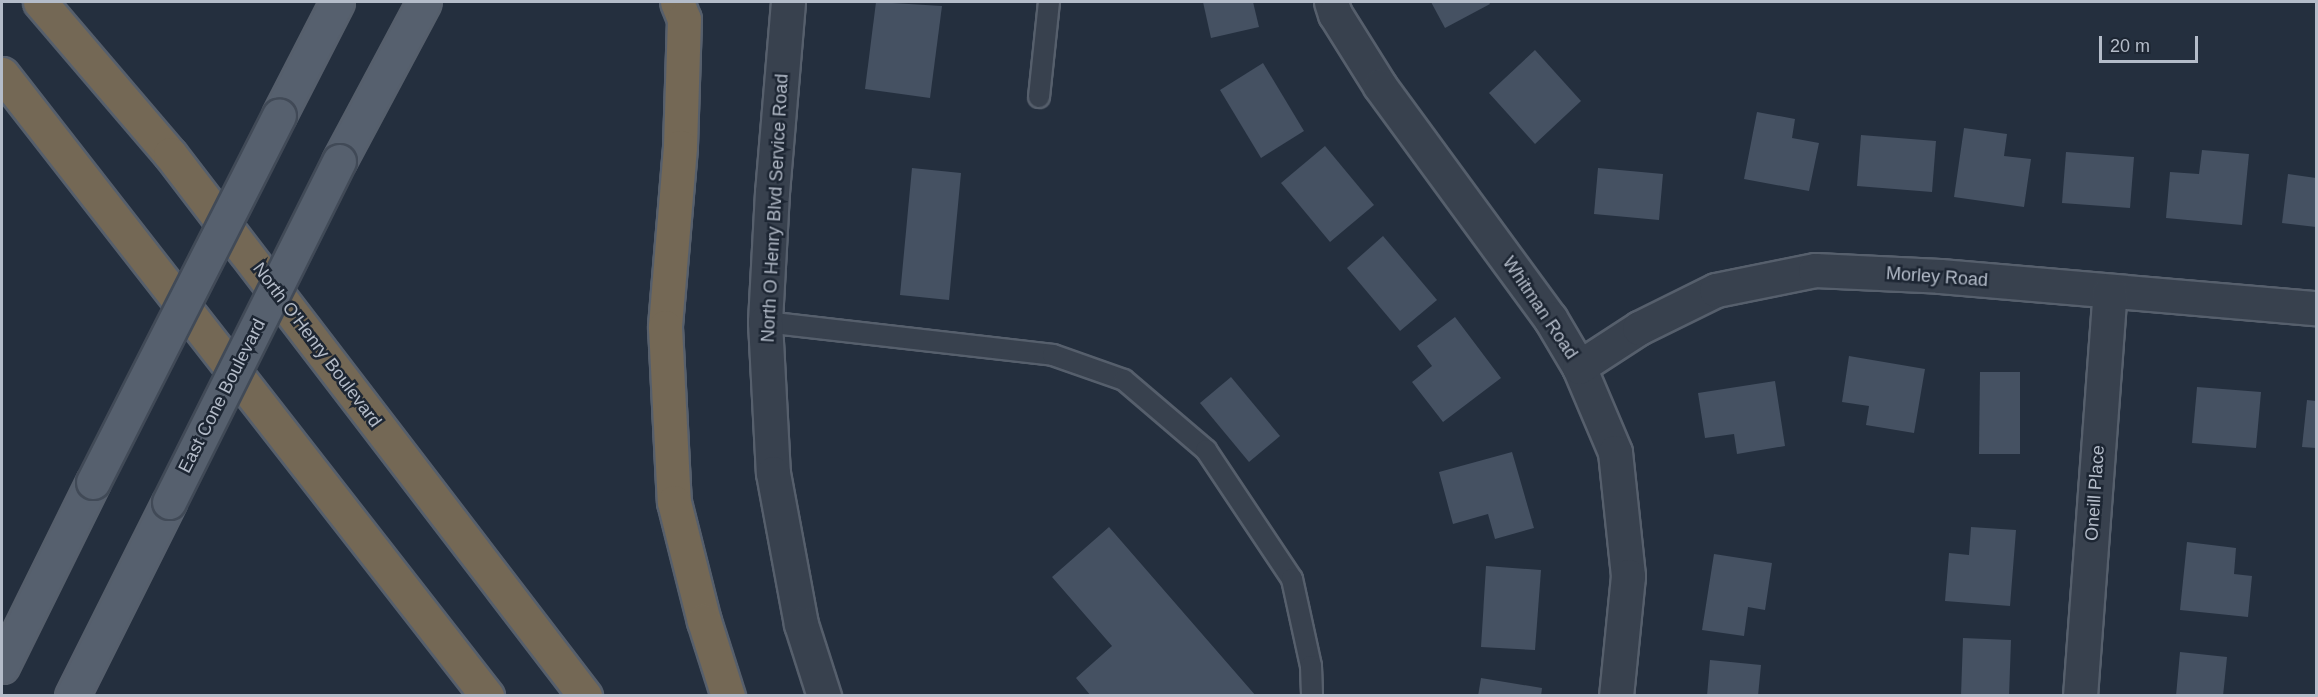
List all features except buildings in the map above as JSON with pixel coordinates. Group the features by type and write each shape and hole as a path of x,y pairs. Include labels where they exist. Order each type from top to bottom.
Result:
{"highway":[{"name":"North O'Henry Boulevard","path":"40,2 170,154 585,696"},
{"path":"677,2 684,19 681,135 665,327 674,502 704,621 728,696"},
{"path":"2,74 485,694"}],"main road":[{"path":"2,666 337,2"},
{"name":"East Cone Boulevard","path":"72,696 339,161 424,2"}],"street":[{"name":"North O Henry Blvd Service Road","path":"788,2 772,192 765,322 772,473 801,624 824,696"},
{"name":"Whitman Road","path":"1331,2 1335,14 1380,86 1550,318 1579,367 1615,452 1628,576 1616,696"},
{"name":"Morley Road","path":"1579,367 1639,328 1716,290 1815,270 1940,276 2316,308"},
{"name":"Oneill Place","path":"2080,696 2110,291"}],"lane":[{"path":"1039,97 1049,2"},
{"path":"765,322 1053,355 1124,381 1206,450 1292,579 1311,666 1312,696"}]}
